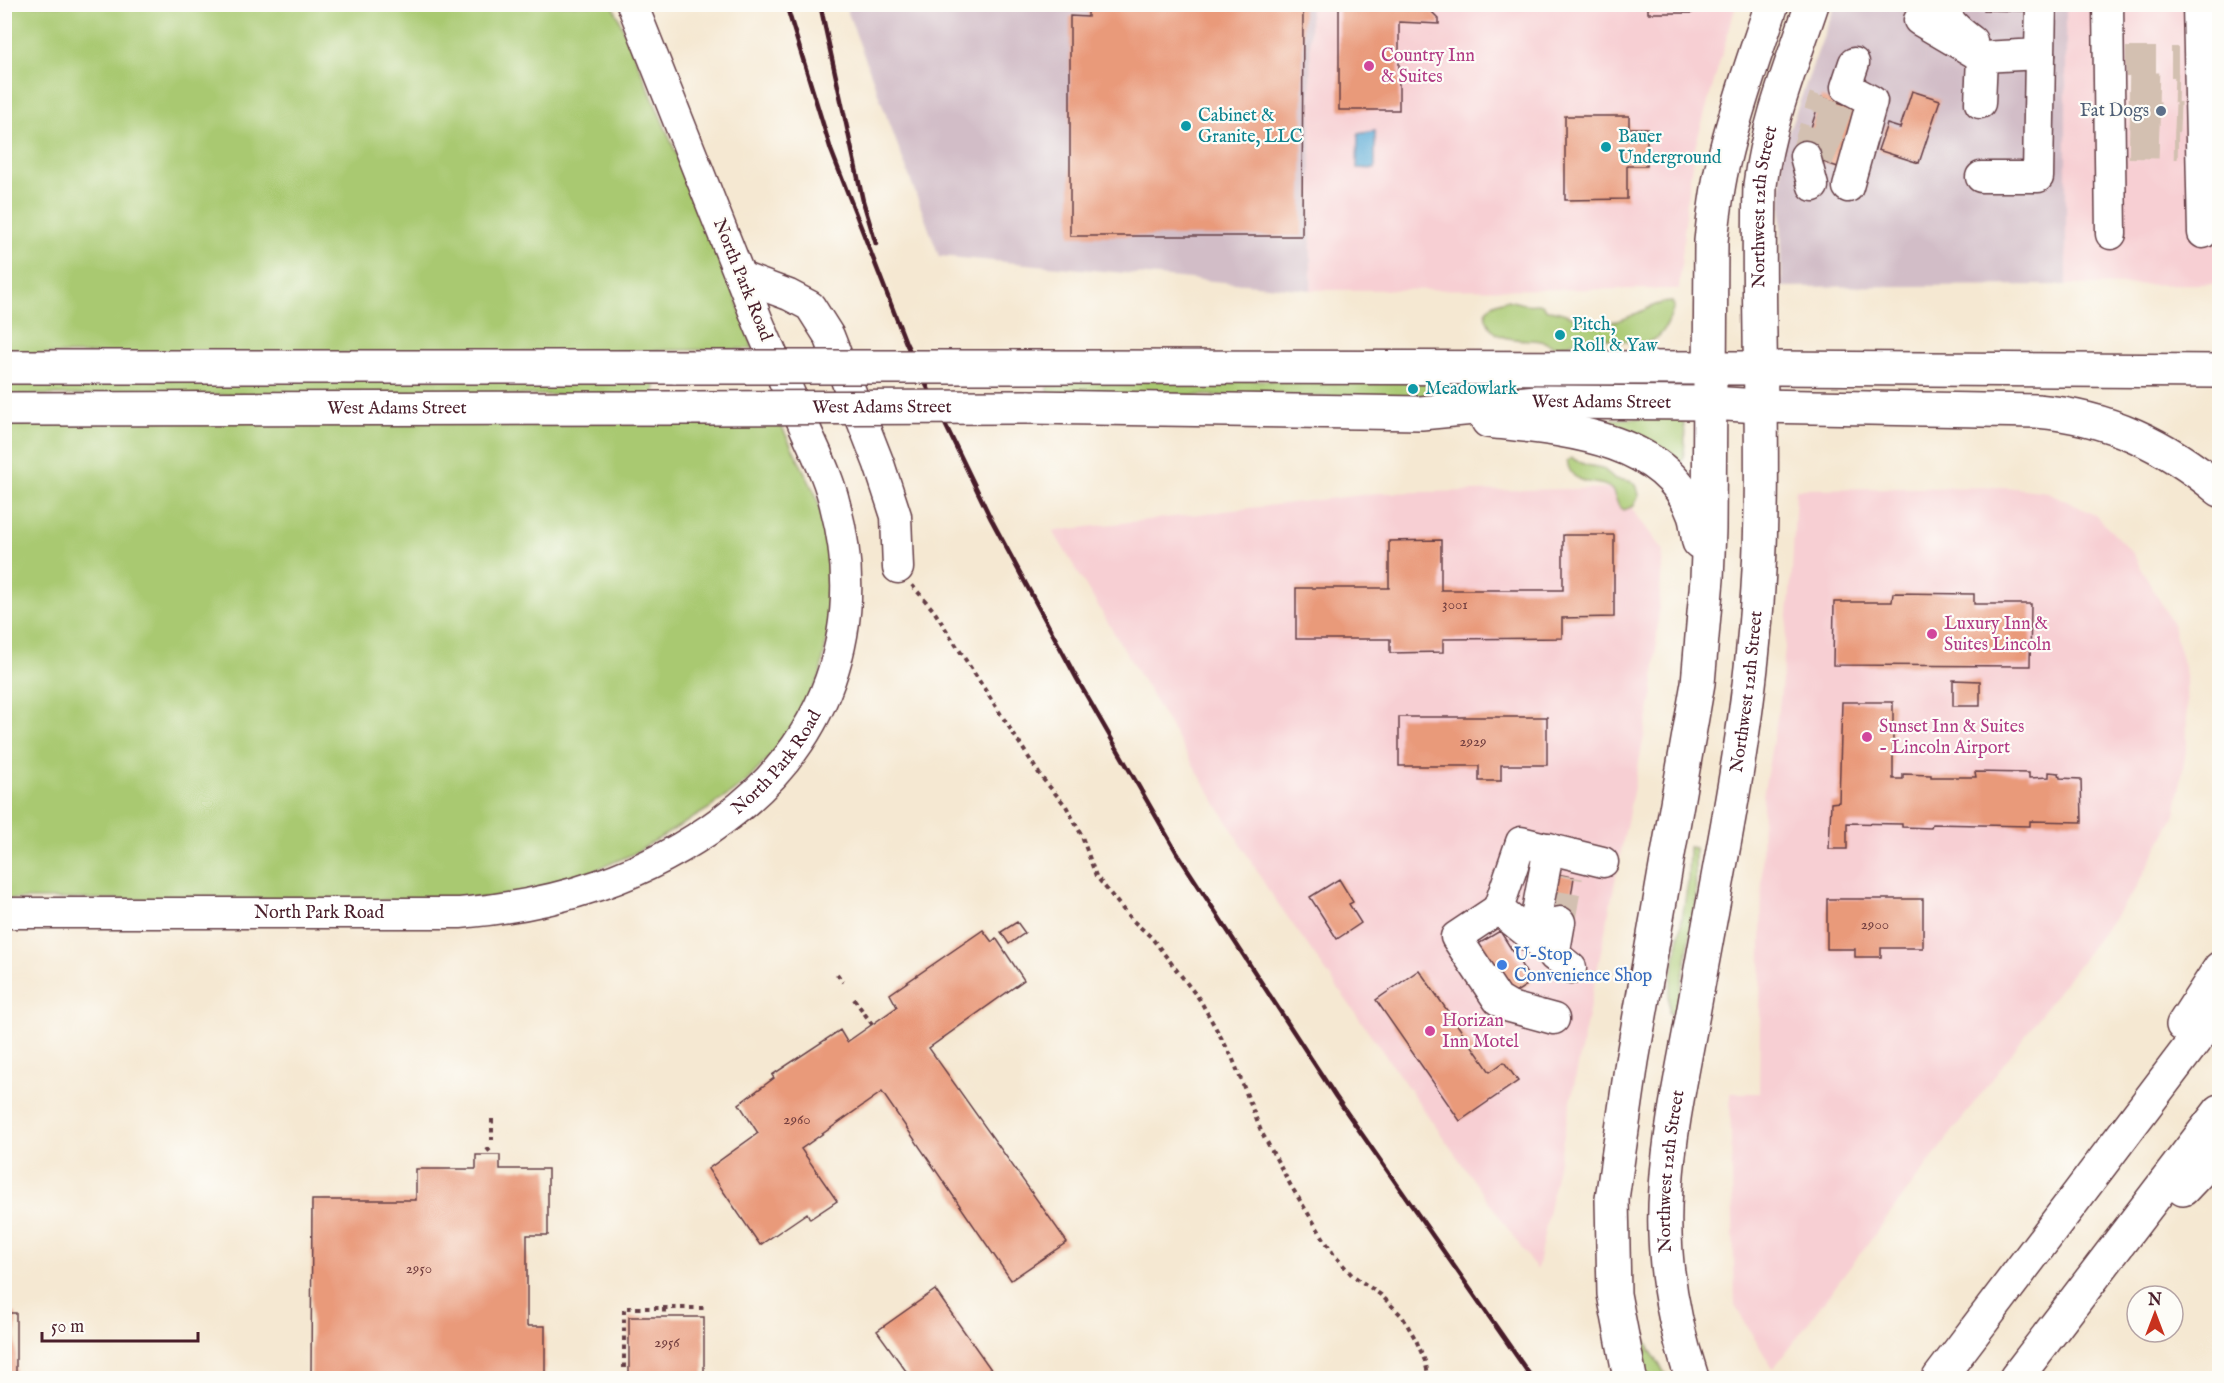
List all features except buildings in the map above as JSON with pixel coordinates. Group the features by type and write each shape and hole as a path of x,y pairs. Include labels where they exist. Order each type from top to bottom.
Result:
{"main road":[{"path":"1630,1378 1614,1293 1612,1198 1630,1071 1698,683 1707,579 1711,241 1716,200 1723,160 1735,116 1772,4"},
{"name":"Northwest 12th Street","path":"1692,1378 1680,1337 1668,1270 1666,1188 1676,1108 1749,684 1755,635 1760,529 1760,185 1764,153 1772,123 1812,4"},
{"name":"West Adams Street","path":"4,367 1760,368 2220,371"},
{"name":"West Adams Street","path":"4,409 1028,407 1421,413 1537,402 1709,403 2037,411 2069,414 2106,424 2175,456 2220,490"},
{"path":"1421,413 1558,429 1613,442 1637,453 1672,479 1694,515 1707,579"},
{"path":"2049,1232 2220,968"},
{"path":"1938,1378 2220,1007"},
{"path":"2016,1378 2220,1111"},
{"path":"2061,1319 2220,1150"}],"street":[{"name":"North Park Road","path":"4,914 460,913 499,910 577,894 623,877 666,856 709,830 762,788 784,765 803,738 828,687 842,638 845,577 840,525 825,474 769,347 632,4"},
{"path":"1944,4 1944,10 1959,31 1988,51"},
{"path":"1959,4 1988,51 1980,103"},
{"path":"1988,51 2026,36 2033,20 2033,4"},
{"path":"1981,177 2038,177 2041,4"},
{"path":"2108,4 2119,101 2111,234"},
{"path":"2198,4 2190,103 2204,233"},
{"path":"1919,20 1988,51 2040,54"},
{"path":"1841,82 1872,102 1854,158 1848,187"},
{"path":"1805,156 1813,186"},
{"path":"741,277 789,295 810,306 829,336 879,464 896,516 898,568"},
{"path":"1554,1019 1510,1007 1498,1000 1456,937 1498,909 1521,842 1563,859 1604,862"},
{"path":"1552,954 1563,859"},
{"path":"1498,909 1552,954"},
{"path":"1552,954 1560,922"}],"path":[{"path":"898,568 934,611 1042,778 1066,806 1081,834 1096,876 1131,919 1151,937 1200,1000 1232,1057 1261,1131 1291,1186 1334,1255 1352,1275 1381,1295 1402,1316 1416,1340 1429,1378"},
{"path":"837,974 843,982"},
{"path":"854,999 872,1024"},
{"path":"492,1119 492,1140"},
{"path":"486,1148 492,1154"},
{"path":"624,1368 624,1308 704,1308"},
{"path":"664,1308 664,1317"}],"shaded area":[{"path":"845,5 1310,5 1311,290 939,256"},
{"path":"1310,5 1736,5 1694,151 1679,289 1311,290"},
{"path":"1835,5 2066,5 2066,285 1782,287 1783,147"},
{"path":"2066,5 2219,5 2219,284 2066,285"},
{"path":"2006,487 2048,492 2095,515 2132,552 2172,622 2186,675 2187,745 2175,815 2137,887 1773,1369 1735,1306 1730,1093 1759,1093 1763,796 1780,700 1792,571 1796,489"},
{"path":"1617,488 1663,551 1653,692 1537,1270 1267,888 1053,531 1378,493"}],"green space":[{"path":"4,5 613,5 730,280 753,349 493,353 5,354"},
{"path":"1506,300 1540,304 1547,310 1599,323 1619,321 1664,303 1672,302 1674,306 1668,324 1660,335 1651,341 1642,343 1590,337 1554,346 1541,341 1506,338 1495,332 1486,318 1487,310"},
{"path":"5,379 655,379 655,395 5,395"},
{"path":"1048,379 1668,383 1668,388 1459,398 1048,394"},
{"path":"1682,417 1685,444 1683,460 1679,464 1611,426 1611,419"},
{"path":"5,419 779,421 816,495 831,546 832,612 820,676 787,739 745,783 708,809 633,854 563,884 490,898 432,900 5,899"},
{"path":"1571,458 1586,465 1602,468 1615,479 1636,484 1639,495 1634,506 1624,510 1607,486 1587,482 1575,476 1567,461"},
{"path":"1689,847 1695,848 1696,904 1676,1014 1669,1013 1669,995 1688,882"},
{"path":"1639,1322 1650,1350 1668,1378 1645,1378 1633,1325"}],"water":[{"path":"1375,131 1375,169 1357,168 1358,134"}],"tunnel":[{"path":"2126,62 2178,62"},
{"path":"2129,87 2178,88"},
{"path":"1805,156 1824,97"},
{"path":"1819,113 1861,128"},
{"path":"2130,115 2180,117"},
{"path":"1810,140 1851,157"},
{"path":"2129,143 2178,144"},
{"path":"1560,922 1568,876"}],"railway":[{"path":"786,4 831,150 906,343 991,519 1077,679 1177,853 1336,1097 1532,1378"},
{"path":"820,4 863,201 876,244"}],"place":[{"name":"Country Inn & Suites","path":"1369,66"},
{"name":"Fat Dogs","path":"2161,111"},
{"name":"Cabinet & Granite, LLC","path":"1186,126"},
{"name":"Bauer Underground","path":"1606,147"},
{"name":"Pitch, Roll & Yaw","path":"1560,335"},
{"name":"Meadowlark","path":"1413,389"},
{"name":"Luxury Inn & Suites Lincoln","path":"1932,634"},
{"name":"Sunset Inn & Suites - Lincoln Airport","path":"1867,737"},
{"name":"U-Stop Convenience Shop","path":"1502,965"},
{"name":"Horizan Inn Motel","path":"1430,1031"}]}
